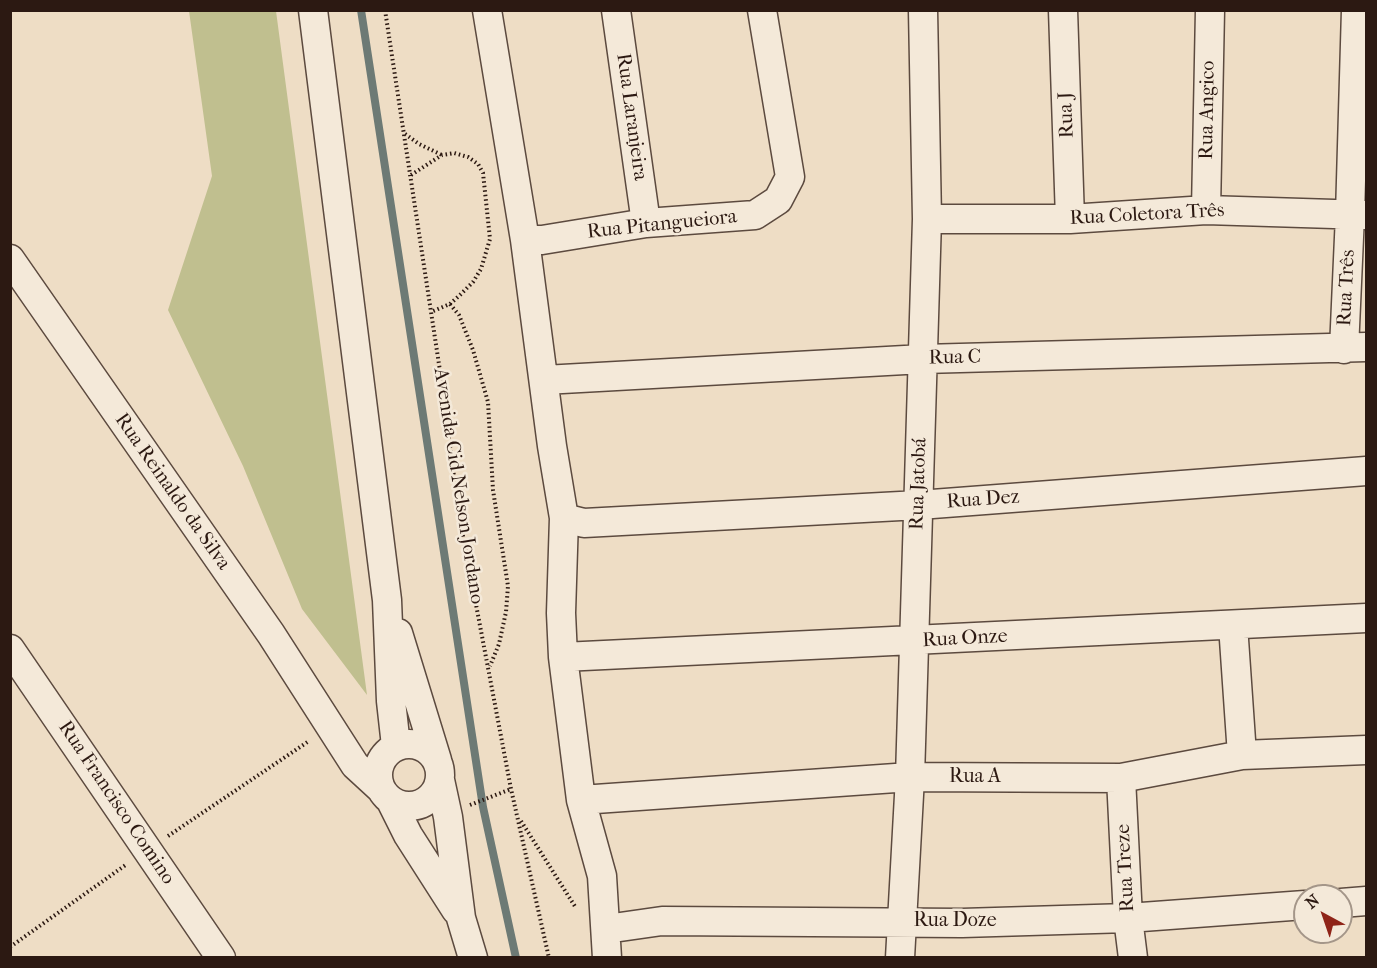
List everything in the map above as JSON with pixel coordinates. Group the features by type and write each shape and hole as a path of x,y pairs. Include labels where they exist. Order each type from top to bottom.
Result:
{"street":[{"path":"313,10 387,600 393,748"},
{"path":"487,10 525,240 552,446 564,518 561,613 564,657 581,800 602,876 607,957"},
{"name":"Rua Laranjeira","path":"615,10 646,223"},
{"name":"Rua Pitangueiora","path":"525,240 542,240 646,223 754,215 778,200 790,177 762,10"},
{"name":"Rua Jatobá","path":"900,957 910,777 927,219 923,10"},
{"name":"Rua J","path":"1063,10 1070,219"},
{"name":"Rua Angico","path":"1206,210 1210,10"},
{"name":"Rua Três","path":"1355,348 1358,215 1356,10"},
{"name":"Rua Coletora Três","path":"927,219 1070,219 1206,210 1358,215"},
{"name":"Rua Reinaldo da Silva","path":"10,258 272,634 355,765 386,795"},
{"name":"Rua C","path":"544,380 923,359 1355,348"},
{"name":"Rua Dez","path":"564,518 584,523 919,505 1366,471"},
{"path":"387,600 434,746 448,817 462,918 473,957"},
{"name":"Rua Onze","path":"564,657 914,642 1366,618"},
{"path":"1233,625 1242,755"},
{"name":"Rua Francisco Comino","path":"10,649 221,957"},
{"path":"331,727 393,748"},
{"path":"386,795 401,806 411,807 430,798 436,790 438,770 432,754 419,745 411,744 393,748 383,757 378,778 386,795 408,835 462,918"},
{"name":"Rua A","path":"581,800 910,777 1121,778 1242,755 1366,750"},
{"name":"Rua Treze","path":"1121,778 1128,918 1133,957"},
{"name":"Rua Doze","path":"606,925 662,921 962,923 1128,918 1293,906"}],"path":[{"name":"Avenida Cid Nelson Jordano","path":"385,10 459,515 511,789 549,957"},
{"path":"404,134 442,155"},
{"path":"410,176 442,155 454,153 468,157 478,164 483,173 490,239 481,269 473,282 450,304 431,312"},
{"path":"450,304 459,315 473,350 488,402 493,490 508,586 506,612 499,644 490,669"},
{"path":"467,806 511,789"},
{"path":"519,818 584,922 588,926 606,925"}],"shaded area":[{"path":"189,11 276,11 367,695 302,609 243,466 168,310 212,176"}],"waterway":[{"path":"361,10 483,807 516,958"}]}
